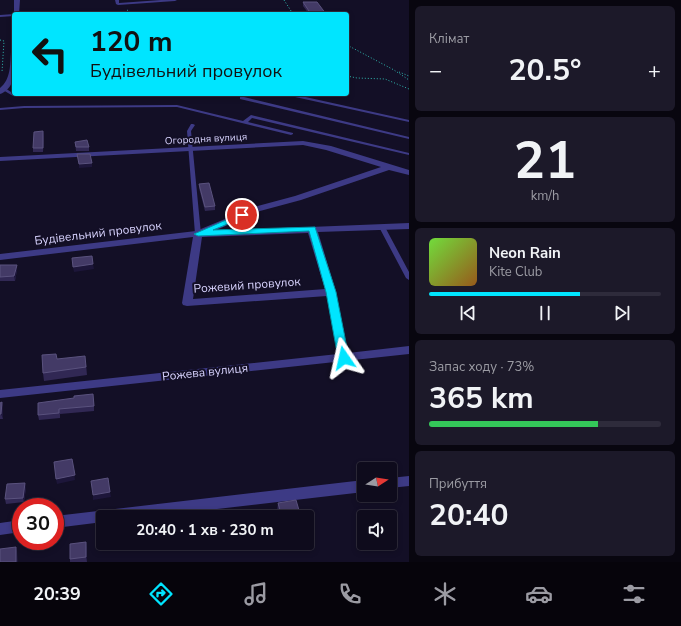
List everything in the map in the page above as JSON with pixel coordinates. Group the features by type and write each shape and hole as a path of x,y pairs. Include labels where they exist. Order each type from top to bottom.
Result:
{"street":[{"path":"15,12 16,0"},
{"path":"2,91 12,78"},
{"name":"Огородня вулиця","path":"0,159 303,143 328,148 409,173"},
{"name":"Будівельний провулок","path":"198,234 257,209 298,198 390,167"},
{"name":"Будівельний провулок","path":"0,257 198,234 409,226"},
{"path":"312,229 331,292 344,358"},
{"name":"Рожевий провулок","path":"198,234 187,303 331,292"},
{"name":"Рожева вулиця","path":"0,394 409,350"},
{"path":"397,482 409,481"},
{"path":"64,521 357,487"},
{"path":"0,529 12,527"}],"lane":[{"path":"116,0 118,4 175,0"},
{"path":"0,16 12,15"},
{"path":"2,91 12,94"},
{"path":"242,96 242,98 409,138"},
{"path":"295,96 409,121"},
{"path":"0,109 24,106 177,106 290,134"},
{"path":"244,123 251,116 409,154"},
{"path":"194,125 190,131 198,234"},
{"path":"382,227 409,278"}],"path":[{"path":"284,0 292,12"},
{"path":"0,40 4,41 2,91"},
{"path":"349,45 409,80"},
{"path":"394,70 409,76"},
{"path":"349,77 357,79 382,78 401,84 409,89"}],"building":[{"path":"303,2 317,2 324,12 310,12"},
{"path":"43,131 43,148 33,148 34,132"},
{"path":"87,140 89,147 76,147 75,142"},
{"path":"77,154 90,154 92,163 79,164"},
{"path":"209,183 215,206 205,207 199,184"},
{"path":"92,256 93,264 73,267 72,258"},
{"path":"0,265 17,265 14,276 0,277"},
{"path":"56,354 57,359 85,356 86,367 43,373 42,355"},
{"path":"93,394 94,406 59,409 59,413 38,415 38,403"},
{"path":"2,402 1,414 0,414 0,403"},
{"path":"72,459 75,475 56,479 54,462"},
{"path":"108,478 110,492 93,495 91,481"},
{"path":"25,483 23,498 5,499 7,484"},
{"path":"296,500 299,510 280,510 278,503"},
{"path":"86,542 86,557 70,559 70,544"},
{"path":"12,548 12,550 16,550 16,562 0,562 0,549"}],"route":[{"path":"242,215 198,234 312,229 331,292 344,358"}]}
